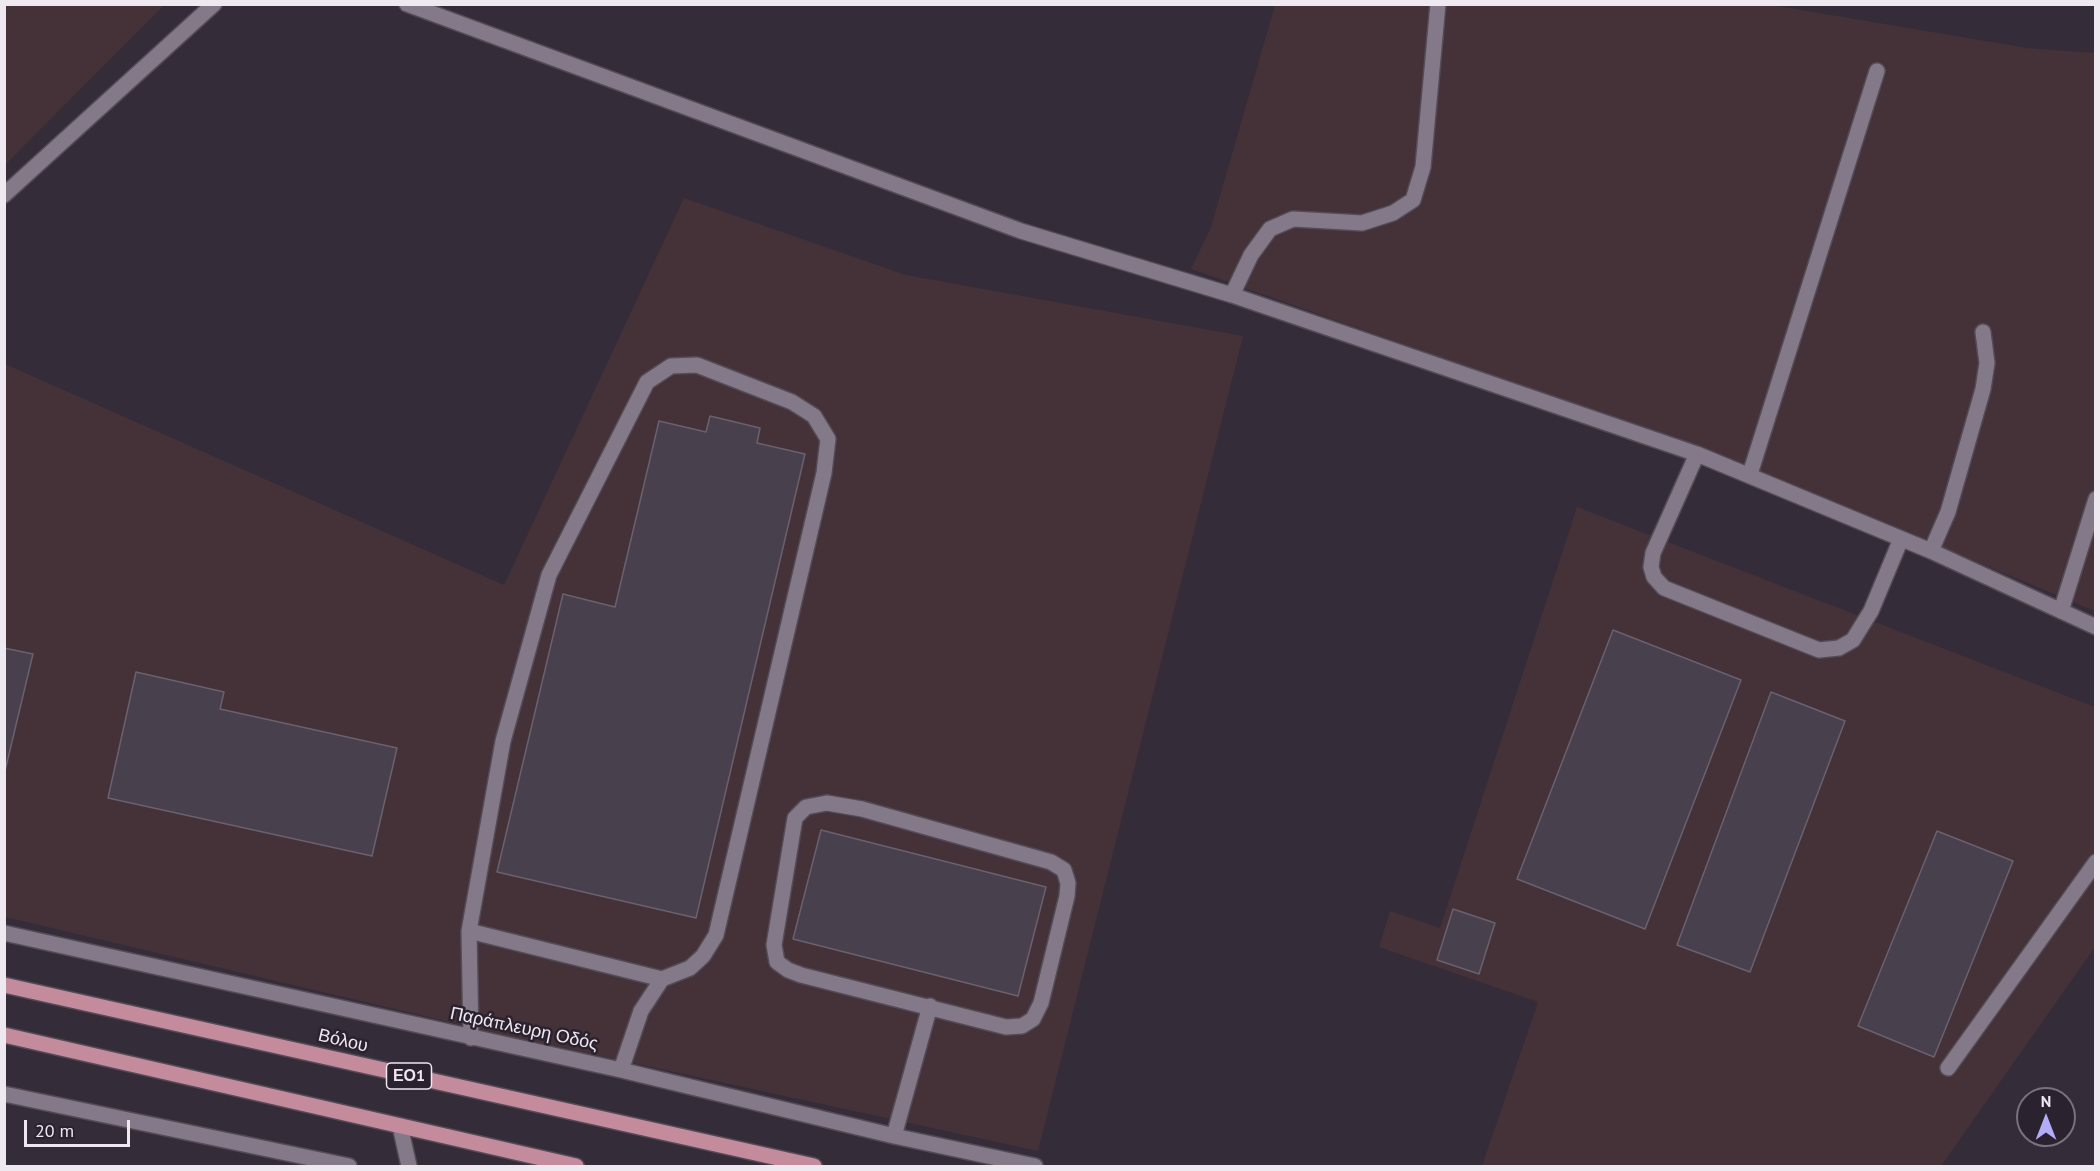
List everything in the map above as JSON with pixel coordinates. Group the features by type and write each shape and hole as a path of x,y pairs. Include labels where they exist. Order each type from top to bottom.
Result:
{"main road":[{"name":"Βόλου","path":"4,985 814,1167"},
{"path":"4,1035 576,1167"}],"street":[{"path":"4,195 214,4"},
{"path":"407,4 1021,231 1232,295 1697,454 1750,474 1931,551 2096,627"},
{"path":"1232,295 1251,255 1270,229 1293,219 1362,223 1393,213 1413,200 1424,167 1438,4"},
{"path":"1750,474 1877,71"},
{"path":"1931,551 1948,512 1983,389 1987,363 1983,332"},
{"path":"471,1038 469,931 503,741 549,575 647,382 670,366 697,365 792,402 814,416 828,439 824,473 716,934 703,956 690,968 662,979 641,1011 621,1070"},
{"path":"1697,454 1653,553 1651,567 1654,577 1664,588 1819,650 1839,648 1853,640 1871,611 1901,538"},
{"path":"2061,611 2096,499"},
{"path":"827,803 862,809 1051,862 1064,870 1068,883 1067,896 1041,1003 1033,1018 1022,1026 1006,1027 930,1006 801,975 777,962 774,945 795,818 806,807 827,803"},
{"path":"1948,1068 2096,862"},
{"path":"469,931 662,979"},
{"name":"Παράπλευρη Οδός","path":"4,933 621,1070 894,1136 1035,1167"},
{"path":"894,1136 930,1006"},
{"path":"4,1094 349,1167"},
{"path":"400,1126 409,1167"}],"shaded area":[{"path":"4,5 164,5 5,165"},
{"path":"1275,5 1772,5 2027,48 2095,53 2095,611 1721,456 1191,269 1211,227"},
{"path":"684,198 906,275 1243,336 1038,1151 509,1036 5,917 5,364 504,585"},
{"path":"1577,507 2095,707 2095,947 1941,1166 1482,1166 1538,1002 1379,947 1390,911 1440,928"}],"building":[{"path":"710,416 760,428 757,443 805,454 696,918 497,872 563,594 615,607 659,421 706,432"},
{"path":"1613,630 1741,680 1645,929 1517,879"},
{"path":"4,648 33,654 4,775"},
{"path":"136,672 224,692 220,709 397,748 372,856 108,798"},
{"path":"1771,692 1845,721 1750,972 1677,945"},
{"path":"821,830 1046,887 1018,996 793,939"},
{"path":"1937,831 2013,861 1934,1057 1858,1026"},
{"path":"1453,909 1495,923 1479,974 1437,960"}]}
